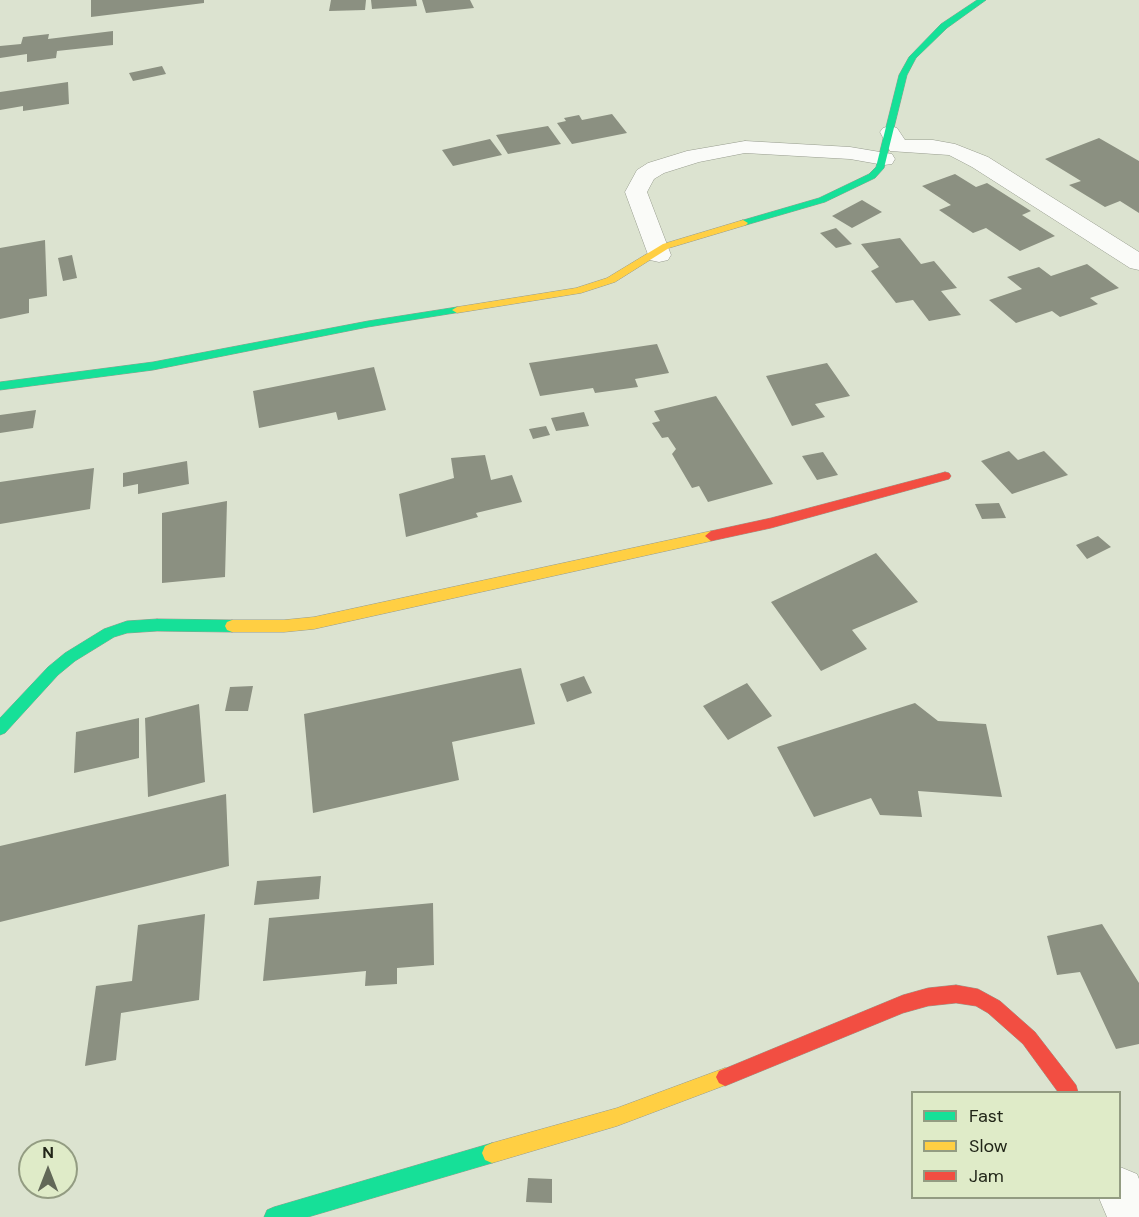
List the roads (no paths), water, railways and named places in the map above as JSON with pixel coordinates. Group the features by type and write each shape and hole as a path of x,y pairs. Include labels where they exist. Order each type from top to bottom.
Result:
{"street":[{"path":"0,386 153,366 380,321 577,291 611,280 658,253 822,200 872,176 880,168 903,75 913,57 944,26 982,0"},
{"path":"890,132 898,146 933,146 955,150 980,162 1139,263"},
{"path":"658,253 636,192 645,175 656,168 695,156 745,147 850,153 884,159"},
{"path":"0,728 53,671 70,657 109,633 128,627 157,625 284,626 314,623 771,523 945,476"},
{"path":"274,1217 617,1117 716,1081 903,1004 928,997 956,994 978,998 994,1007 1015,1023 1029,1038 1068,1091"},
{"path":"1121,1195 1131,1217"}]}
